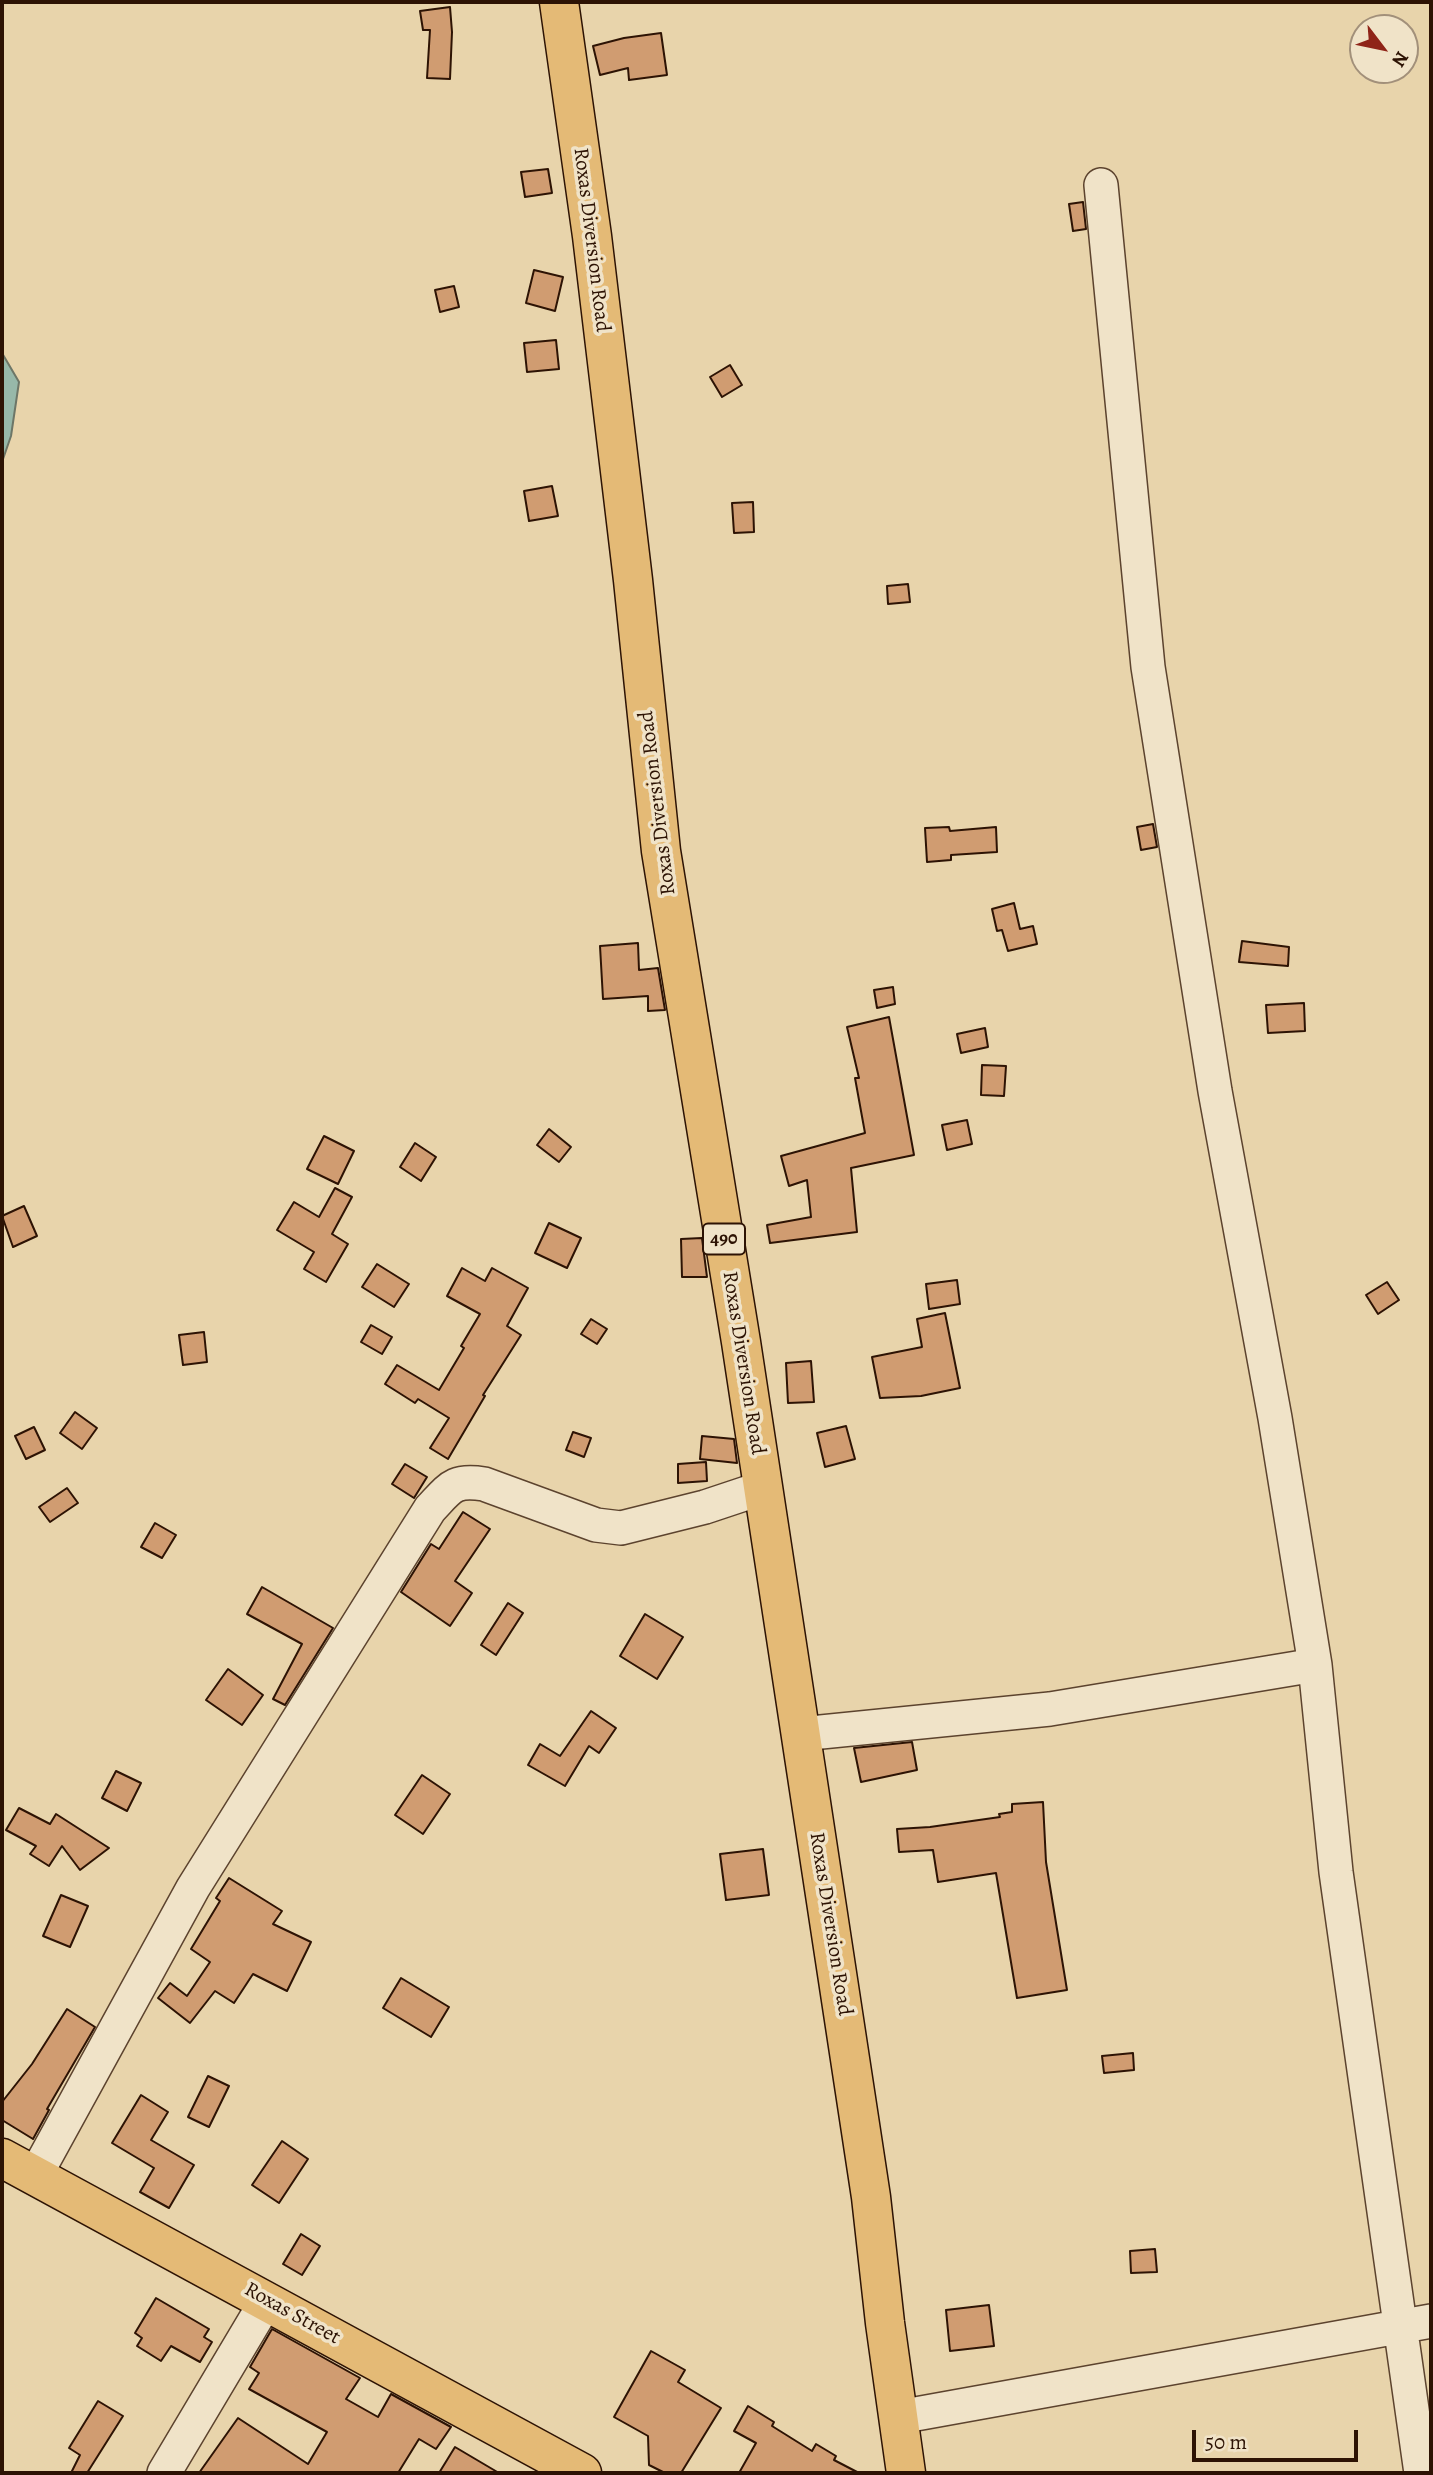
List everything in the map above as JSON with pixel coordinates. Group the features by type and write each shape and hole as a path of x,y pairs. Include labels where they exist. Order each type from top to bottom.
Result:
{"main road":[{"name":"Roxas Diversion Road","path":"559,2 592,236 661,851 741,1342 869,2183 906,2473"},
{"name":"Roxas Street","path":"2,2158 582,2473"}],"street":[{"path":"1101,185 1149,667 1216,1091 1275,1418 1315,1665 1336,1872 1416,2323 1421,2473"},
{"path":"35,2176 192,1888 430,1509 450,1488 466,1481 484,1484 596,1525 621,1528 705,1507 762,1488"},
{"path":"801,1734 1050,1709 1315,1665"},
{"path":"164,2473 267,2301"},
{"path":"899,2417 1416,2323"}],"shaded area":[{"path":"2,353 19,382 11,436 2,462"}],"building":[{"path":"450,7 450,79 427,78 430,30 423,30 420,11"},
{"path":"661,33 667,75 629,80 628,68 600,75 593,46"},
{"path":"548,169 552,193 525,197 521,172"},
{"path":"1083,202 1086,229 1073,231 1069,204"},
{"path":"534,270 563,277 555,311 526,303"},
{"path":"454,286 459,307 440,312 435,290"},
{"path":"556,340 559,369 527,372 524,343"},
{"path":"730,365 742,385 722,397 710,377"},
{"path":"552,486 558,516 529,521 524,491"},
{"path":"753,502 754,532 734,533 732,503"},
{"path":"908,584 910,602 888,604 887,586"},
{"path":"1153,824 1157,847 1141,850 1137,827"},
{"path":"949,827 950,831 996,827 997,852 951,855 951,860 927,862 925,828"},
{"path":"1014,903 1020,929 1033,926 1037,944 1008,951 1002,930 997,931 992,909"},
{"path":"1242,941 1289,947 1288,966 1239,962"},
{"path":"638,943 639,970 658,968 665,1010 648,1011 648,996 603,999 600,946"},
{"path":"893,987 895,1004 877,1008 874,990"},
{"path":"1304,1003 1305,1031 1268,1033 1266,1005"},
{"path":"889,1017 914,1155 851,1168 857,1232 770,1243 767,1225 811,1217 807,1180 789,1186 781,1156 865,1133 855,1078 859,1078 847,1027"},
{"path":"985,1028 988,1047 961,1053 957,1034"},
{"path":"982,1065 1006,1066 1004,1096 981,1095"},
{"path":"967,1120 972,1144 947,1150 942,1125"},
{"path":"549,1129 571,1147 559,1162 537,1145"},
{"path":"324,1136 354,1151 338,1184 307,1169"},
{"path":"415,1143 436,1157 421,1181 400,1167"},
{"path":"335,1188 352,1197 332,1234 348,1244 326,1282 304,1269 314,1252 277,1230 294,1202 319,1217"},
{"path":"24,1206 37,1236 13,1247 2,1216"},
{"path":"549,1223 581,1238 567,1268 535,1253"},
{"path":"702,1238 707,1277 682,1277 681,1239"},
{"path":"377,1264 409,1284 394,1307 362,1287"},
{"path":"462,1268 485,1281 492,1268 528,1288 507,1326 521,1335 483,1395 485,1396 448,1459 430,1448 449,1418 418,1399 415,1403 385,1384 397,1365 439,1390 480,1314 447,1296"},
{"path":"957,1280 960,1304 929,1309 926,1284"},
{"path":"1387,1282 1399,1300 1378,1314 1366,1295"},
{"path":"945,1313 960,1388 921,1396 880,1398 872,1357 922,1347 917,1319"},
{"path":"591,1319 607,1329 597,1344 581,1334"},
{"path":"371,1325 392,1337 382,1354 361,1342"},
{"path":"204,1332 207,1362 183,1365 179,1335"},
{"path":"811,1361 814,1402 788,1403 786,1363"},
{"path":"75,1412 97,1428 82,1449 60,1433"},
{"path":"846,1426 855,1459 825,1467 817,1433"},
{"path":"34,1427 45,1450 26,1459 15,1436"},
{"path":"573,1432 591,1438 584,1457 566,1450"},
{"path":"702,1436 734,1439 737,1463 700,1459"},
{"path":"706,1462 707,1481 678,1483 678,1464"},
{"path":"405,1464 427,1477 414,1498 392,1484"},
{"path":"67,1488 78,1503 50,1522 39,1507"},
{"path":"463,1512 490,1529 455,1581 472,1593 450,1626 401,1592 431,1544 439,1549"},
{"path":"155,1523 176,1535 162,1558 141,1547"},
{"path":"262,1587 333,1628 285,1705 273,1699 302,1644 247,1614"},
{"path":"508,1603 523,1613 496,1655 481,1645"},
{"path":"645,1614 683,1637 657,1679 620,1656"},
{"path":"228,1669 263,1695 242,1725 206,1700"},
{"path":"591,1711 616,1728 599,1753 589,1746 565,1786 528,1765 540,1744 560,1756"},
{"path":"912,1742 917,1770 861,1782 854,1748"},
{"path":"116,1771 141,1783 127,1811 102,1798"},
{"path":"422,1775 450,1794 423,1834 395,1815"},
{"path":"1043,1802 1046,1862 1067,1990 1017,1998 996,1873 938,1882 933,1850 899,1852 897,1829 1000,1817 999,1814 1012,1812 1012,1804"},
{"path":"19,1808 50,1824 56,1814 109,1848 80,1870 62,1846 49,1866 30,1854 36,1846 6,1830"},
{"path":"763,1849 769,1895 726,1900 720,1854"},
{"path":"229,1878 282,1911 273,1924 311,1942 287,1991 253,1974 234,2003 215,1991 190,2023 158,1998 170,1983 187,1996 210,1962 191,1949 220,1901 216,1898"},
{"path":"61,1895 88,1906 70,1947 43,1936"},
{"path":"401,1978 449,2007 431,2037 383,2008"},
{"path":"67,2009 95,2027 47,2109 49,2110 33,2139 2,2120 2,2102 32,2064"},
{"path":"1133,2053 1134,2070 1104,2073 1102,2056"},
{"path":"208,2076 229,2086 209,2127 188,2117"},
{"path":"141,2095 168,2112 151,2140 194,2165 169,2208 140,2192 154,2168 112,2143"},
{"path":"282,2141 308,2159 279,2203 252,2185"},
{"path":"301,2234 320,2246 302,2275 283,2264"},
{"path":"1155,2249 1157,2272 1131,2273 1130,2251"},
{"path":"156,2298 209,2329 204,2337 212,2342 200,2362 171,2346 161,2361 137,2346 142,2338 135,2333"},
{"path":"989,2305 994,2346 950,2351 946,2310"},
{"path":"272,2329 360,2378 346,2399 378,2417 391,2394 451,2427 436,2449 419,2439 398,2473 199,2473 238,2418 308,2464 327,2432 249,2389 259,2373 250,2367"},
{"path":"651,2351 685,2370 678,2382 721,2408 681,2473 665,2473 649,2465 648,2436 614,2417"},
{"path":"98,2401 123,2416 87,2473 71,2473 80,2455 69,2448"},
{"path":"748,2406 774,2422 772,2426 812,2451 816,2444 836,2456 834,2460 859,2473 739,2473 756,2443 734,2431"},
{"path":"455,2447 499,2473 439,2473"}]}
